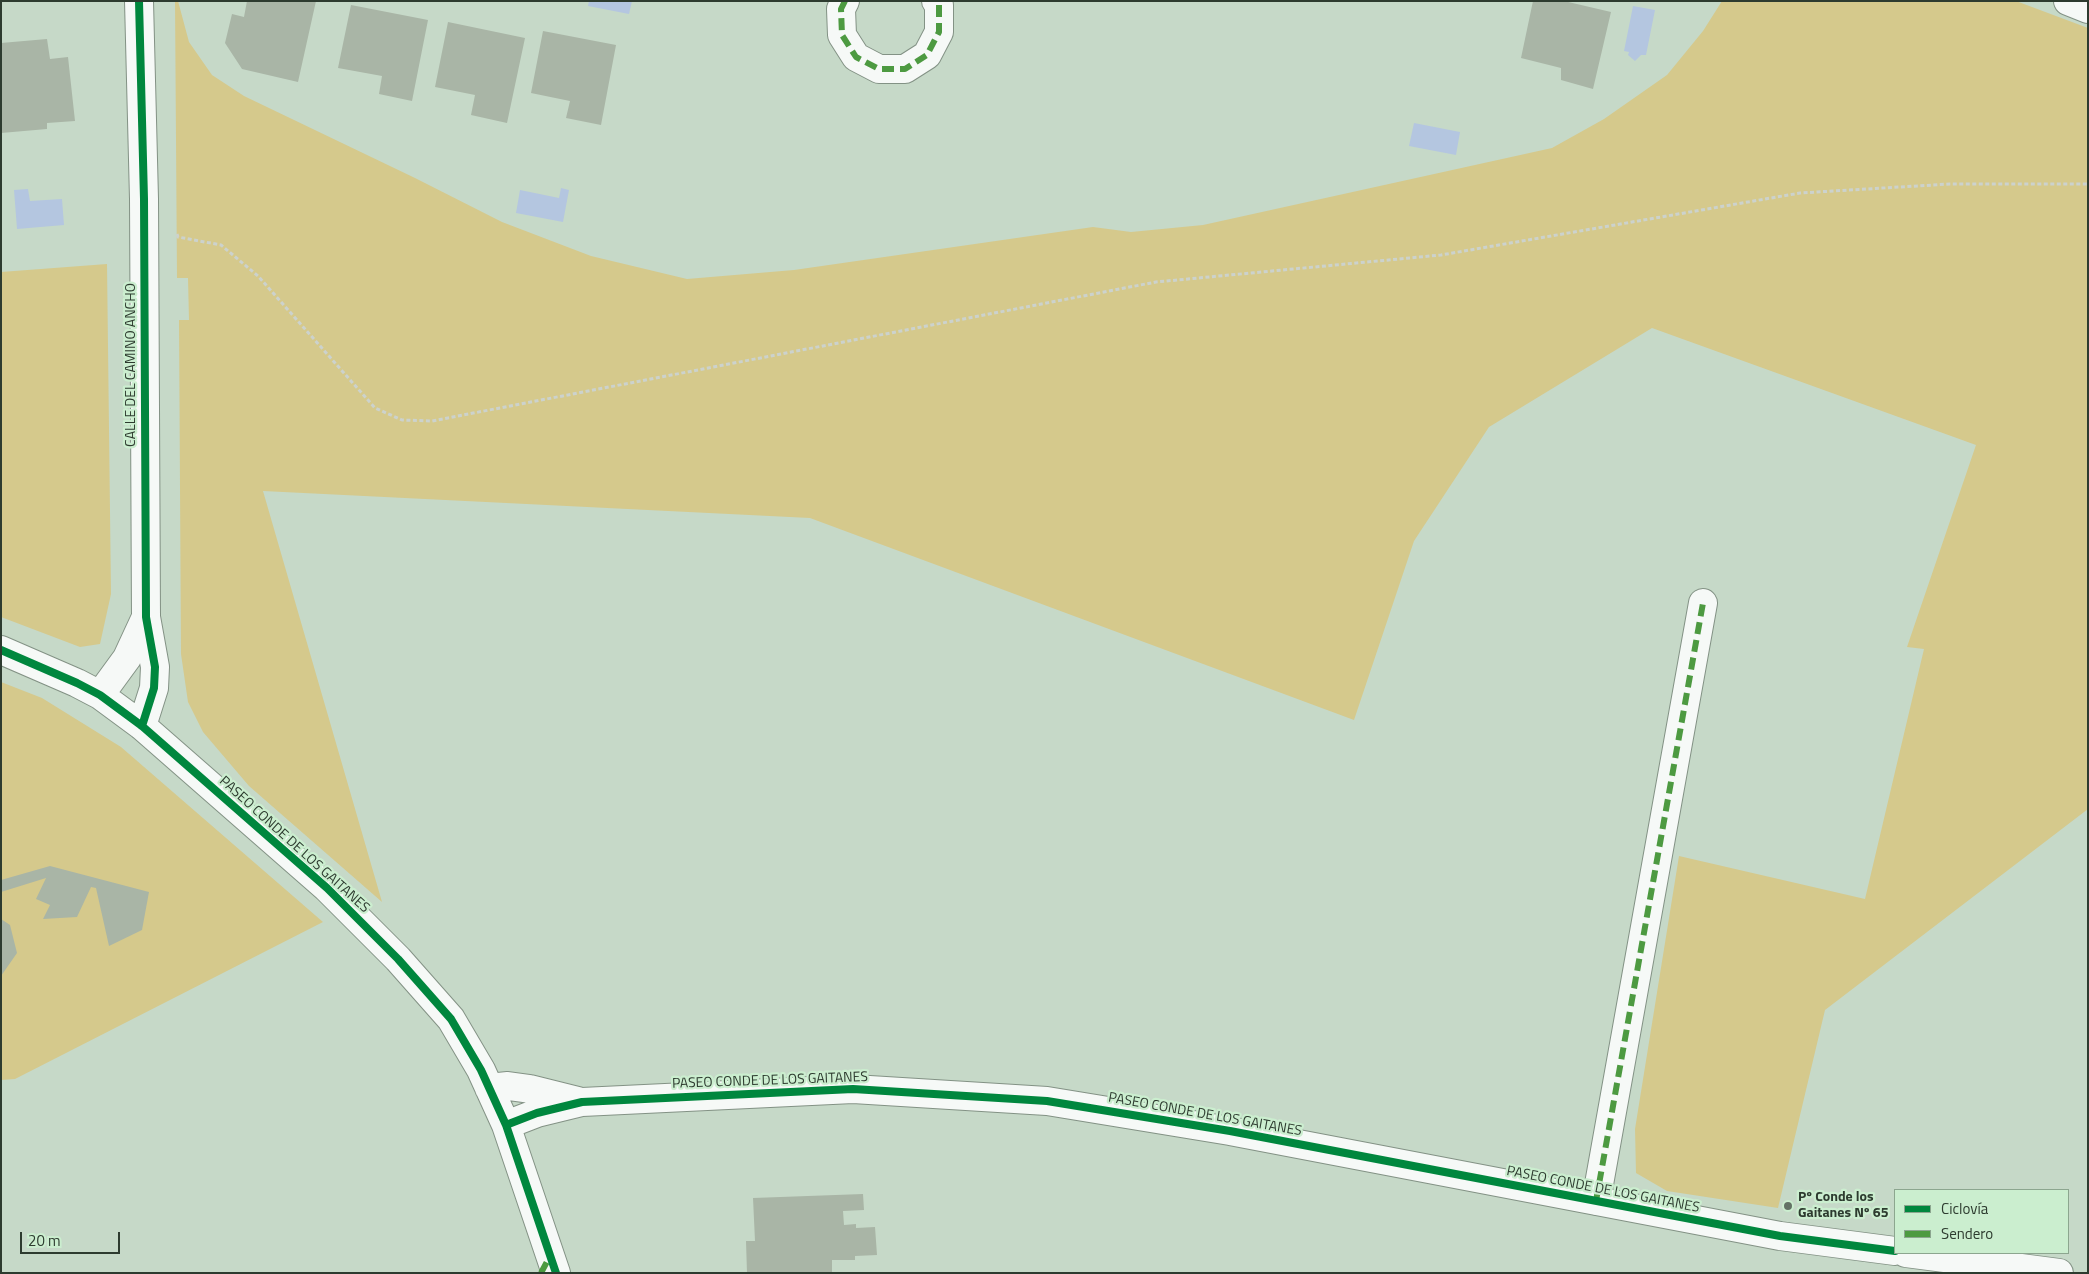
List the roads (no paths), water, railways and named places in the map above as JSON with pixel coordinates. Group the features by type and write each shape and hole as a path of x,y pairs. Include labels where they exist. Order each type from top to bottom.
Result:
{"street":[{"name":"CALLE DEL CAMINO ANCHO","path":"140,1 144,199 146,617 155,666 154,688 142,726"},
{"path":"845,1 841,9 842,35 856,57 879,69 905,69 927,55 940,32 939,5 936,1"},
{"path":"2068,1 2088,9"},
{"path":"1596,1201 1703,603"},
{"name":"CALLE DEL CAMINO ANCHO","path":"100,695 127,658 146,617"},
{"name":"PASEO CONDE DE LOS GAITANES","path":"1,650 48,668 100,695 142,726 327,888 398,959 451,1019 467,1044 489,1088 508,1086 530,1089 582,1102"},
{"path":"489,1088 506,1125 549,1267"},
{"name":"PASEO CONDE DE LOS GAITANES","path":"506,1125 537,1113 582,1102 853,1089 1047,1101 1230,1131 1780,1236 1894,1251"},
{"path":"1914,1254 2059,1273"}],"water":[{"path":"589,1 632,1 629,14 588,6"},
{"path":"1633,6 1655,10 1646,55 1641,55 1635,61 1628,55 1629,52 1624,51"},
{"path":"1414,123 1460,132 1456,155 1409,146"},
{"path":"561,188 569,190 563,222 516,213 520,190 559,198"},
{"path":"28,189 30,201 62,199 64,225 17,229 14,190"}],"place":[{"name":"Pº Conde los Gaitanes Nº 65","path":"1788,1206"}]}
